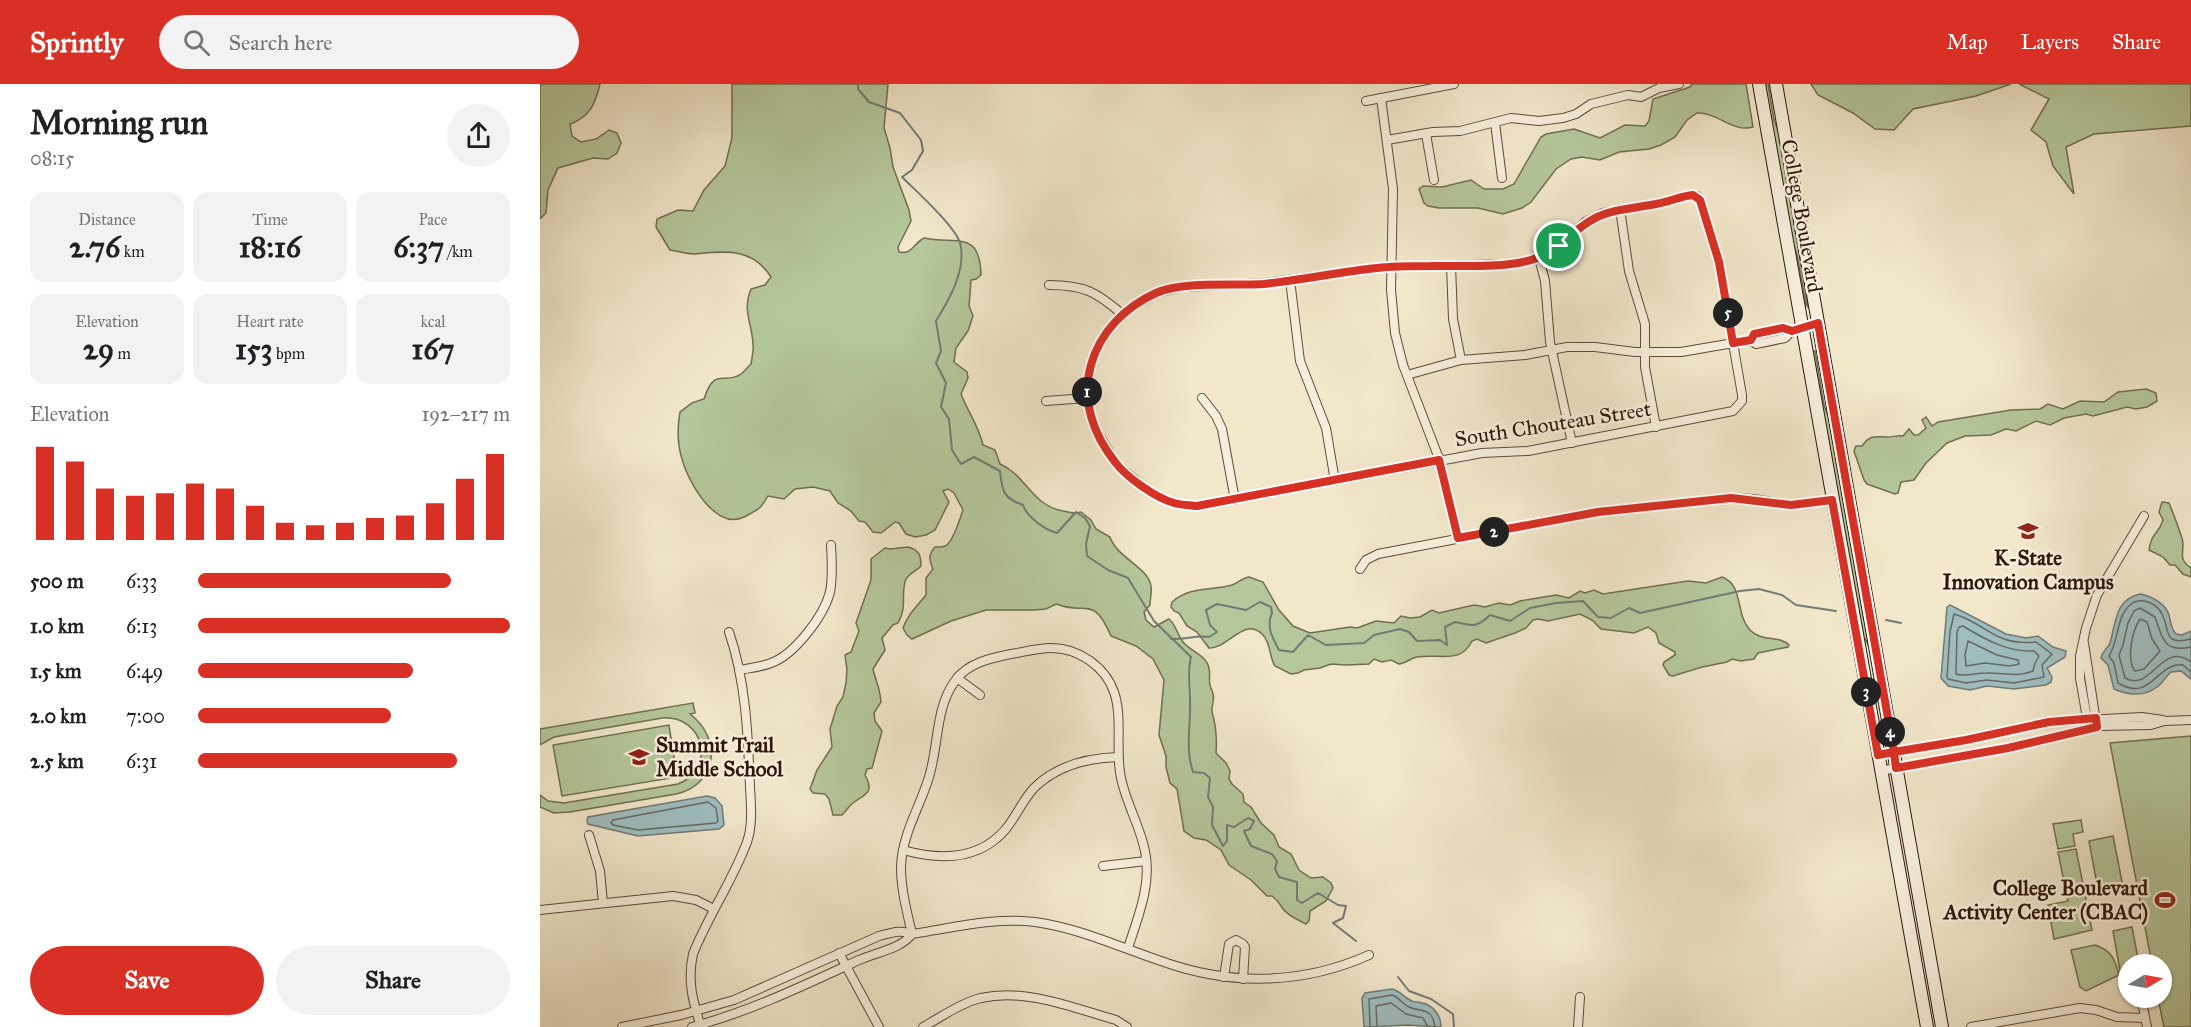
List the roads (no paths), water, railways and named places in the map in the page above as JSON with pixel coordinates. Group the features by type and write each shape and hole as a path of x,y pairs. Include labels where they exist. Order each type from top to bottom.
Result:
{"main road":[{"name":"College Boulevard","path":"1759,84 1796,330 1832,500 1927,1027"},
{"name":"College Boulevard","path":"1776,84 1942,1027"}],"street":[{"path":"1365,101 1454,84"},
{"path":"1630,84 1632,96"},
{"path":"1387,140 1460,131 1511,118 1539,121 1563,118 1576,114 1591,104 1632,96 1641,97 1659,88 1679,84"},
{"path":"1381,98 1393,189 1391,290 1395,333 1407,375 1439,460 1458,538"},
{"path":"1495,123 1502,178"},
{"path":"1426,134 1434,180"},
{"path":"1049,285 1082,287 1101,296 1123,315 1157,293 1182,287 1265,284 1392,267 1512,264 1539,258 1553,251 1585,222 1603,213 1658,204 1689,195 1697,196 1700,200 1719,262 1733,343"},
{"path":"1620,209 1629,271 1645,324 1645,368 1656,427"},
{"path":"1539,258 1545,281 1551,350 1572,443"},
{"path":"1450,265 1453,318 1461,360"},
{"path":"1290,280 1300,361 1323,420 1335,481"},
{"name":"South Chouteau Street","path":"1123,315 1113,324 1094,354 1089,371 1087,398 1093,424 1116,464 1149,491 1174,503 1197,506 1439,460 1482,453 1528,451 1733,411 1738,407 1742,395 1733,343"},
{"path":"1407,375 1461,360 1525,355 1551,350 1585,347 1645,352 1681,352 1751,340 1756,344 1785,339 1796,330 1818,323"},
{"path":"1046,401 1087,398"},
{"path":"1202,398 1216,416 1222,429 1235,500"},
{"path":"1360,569 1366,561 1378,554 1598,512 1731,498 1791,505 1832,500"},
{"path":"2092,723 2080,678 2080,656 2086,628 2097,595 2144,516"},
{"path":"739,670 762,666 782,658 795,647 820,614 828,600 832,582 831,545"},
{"path":"729,632 739,670 750,772 750,828 743,851 693,954 690,986 698,1026 766,1002 880,951 905,943 912,934 902,884 903,850 909,827 930,775 946,695 957,678 974,666 992,658 1036,650 1064,650 1089,660 1101,670 1114,692 1118,713 1118,757 1125,795 1141,838 1146,861 1143,902 1128,948"},
{"path":"957,678 980,695"},
{"path":"1878,755 1966,740 2049,722 2151,725 2164,721 2191,720"},
{"path":"1880,771 2008,748 2092,723"},
{"path":"903,850 945,857 973,852 989,843 1004,830 1030,793 1051,775 1080,762 1118,757"},
{"path":"589,835 600,871 603,903"},
{"path":"1103,866 1146,861"},
{"path":"540,910 673,896 696,900 714,909"},
{"path":"622,1027 696,1011 753,992 838,953 889,933 904,931 912,934 992,921 1033,922 1075,930 1189,970 1243,979 1273,980 1301,977 1351,963 1369,955"},
{"path":"1224,977 1229,944 1236,940 1245,947 1243,979"},
{"path":"838,953 879,1027"},
{"path":"923,1027 959,1007 980,999 1008,995 1036,997 1116,1020 1127,1027"},
{"path":"1578,1027 1580,997"},
{"path":"1971,1027 2080,1008 2146,1022"}],"water":[{"path":"2140,594 2153,598 2164,607 2176,634 2182,635 2191,631 2191,679 2181,671 2171,672 2152,690 2141,694 2130,694 2114,689 2108,665 2101,658 2110,643 2121,606"},
{"path":"1950,605 2006,634 2026,638 2038,636 2053,647 2066,651 2065,657 2047,668 2052,677 2051,682 2046,685 2014,689 1987,686 1970,690 1948,686 1941,678 1947,607"},
{"path":"707,796 715,798 722,806 724,825 719,829 638,836 588,824 587,821 588,817"},
{"path":"1392,989 1413,1001 1433,1008 1440,1018 1441,1027 1408,1025 1364,1027 1362,998 1365,993"}],"waterway":[{"path":"858,84 858,89 869,102 900,113 921,140 923,151 912,170 902,177 951,227 960,243 962,253 956,284 936,321 941,351 936,363 946,383 941,407 949,419 952,450 961,464 974,457 1000,471 1003,489 1007,496 1023,505 1032,518 1047,529 1057,533 1076,512 1085,518 1090,526 1086,544 1087,556 1108,570 1128,578 1154,621 1191,657 1189,673 1191,763 1193,772 1204,773 1210,778 1208,797 1213,807 1212,825 1223,846 1227,841 1227,825 1234,827 1248,818 1254,821 1250,829 1244,831 1251,846 1272,854 1277,861 1275,869 1279,877 1297,882 1297,900 1302,903 1318,893 1338,905 1346,906 1343,918 1333,923 1356,941"},
{"path":"1171,639 1209,637 1217,632 1210,625 1206,610 1217,604 1246,610 1260,602 1271,607 1270,627 1279,650 1293,652 1308,635 1326,645 1364,643 1374,635 1400,629 1409,632 1417,641 1440,640 1447,645 1445,627 1455,622 1474,625 1490,615 1510,621 1530,608 1556,603 1583,601 1598,617 1611,618 1629,608 1640,613 1759,589 1782,595 1796,605 1836,611"},
{"path":"1886,620 1901,623"},
{"path":"1398,977 1409,991 1431,999 1453,1014 1454,1027"}],"place":[{"name":"K-State Innovation Campus","path":"2028,531"},
{"name":"Summit Trail Middle School","path":"639,757"},
{"name":"College Boulevard Activity Center (CBAC)","path":"2165,900"}]}
